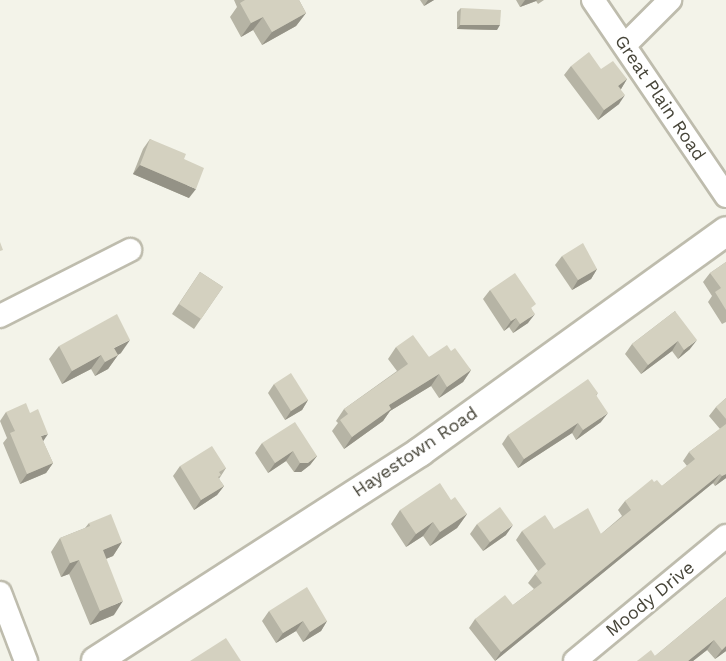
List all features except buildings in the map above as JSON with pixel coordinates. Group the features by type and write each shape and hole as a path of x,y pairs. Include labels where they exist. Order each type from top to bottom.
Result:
{"street":[{"name":"Great Plain Road","path":"593,0 726,196"},
{"path":"625,45 670,0"},
{"name":"Hayestown Road","path":"96,661 420,452 726,231"},
{"path":"0,316 130,250"},
{"name":"Moody Drive","path":"574,661 726,536"},
{"path":"0,593 26,661"}]}
